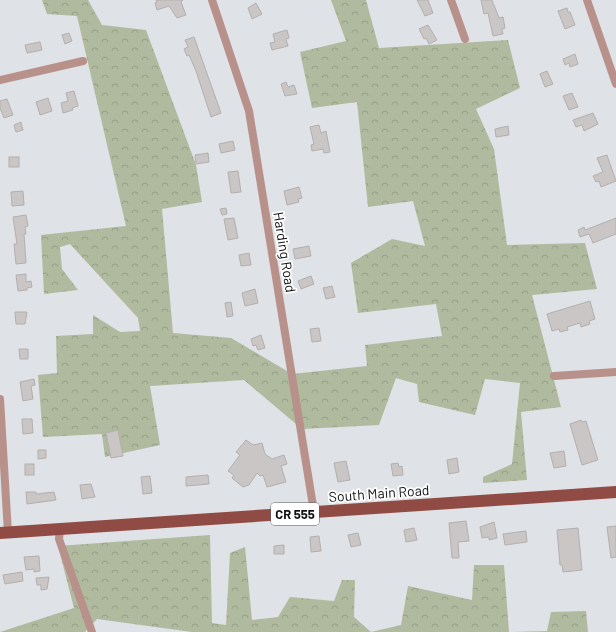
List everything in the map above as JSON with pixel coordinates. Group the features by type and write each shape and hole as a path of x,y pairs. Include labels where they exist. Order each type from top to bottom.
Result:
{"main road":[{"name":"South Main Road","path":"4,533 616,492"}],"street":[{"name":"Harding Road","path":"212,0 249,111 314,512"},
{"path":"451,0 465,39"},
{"path":"587,0 616,84"},
{"path":"0,80 83,61"},
{"path":"554,376 616,372"},
{"path":"0,399 4,533"},
{"path":"60,529 59,539 92,632"}],"green space":[{"path":"42,0 88,0 102,25 146,30 196,165 202,202 162,209 173,333 231,338 292,374 367,366 365,345 442,336 436,304 358,313 351,263 392,239 425,246 413,201 368,207 357,102 312,108 300,52 346,41 331,0 366,0 379,48 508,40 520,88 476,109 494,149 507,245 585,243 597,289 532,295 561,407 521,412 527,480 483,483 483,477 512,464 520,383 485,379 475,415 419,402 417,384 396,378 379,425 302,429 244,380 150,386 160,445 105,457 102,434 43,437 38,375 57,373 56,336 93,334 93,315 120,332 140,331 138,318 70,244 60,247 62,269 78,290 44,294 41,235 126,226 77,16 47,14"},
{"path":"210,535 212,623 226,625 230,553 245,547 252,620 278,617 290,597 334,601 342,580 355,580 354,617 371,632 192,632 97,619 85,632 0,632 74,608 58,546"},
{"path":"474,565 504,565 509,632 371,632 401,625 408,586 472,600"},
{"path":"586,611 588,632 510,632 547,631 551,612"}],"building":[{"path":"156,0 183,0 181,2 186,15 177,18 169,6 157,10 155,3 157,2"},
{"path":"417,0 428,0 433,13 425,16"},
{"path":"481,0 492,0 499,18 503,17 505,28 502,29 503,34 493,36 488,13 484,14"},
{"path":"256,3 262,14 252,19 248,8"},
{"path":"567,8 575,25 565,29 558,11"},
{"path":"428,25 437,40 429,44 426,38 424,39 419,29"},
{"path":"287,30 289,38 286,39 288,46 272,50 270,43 275,42 273,34"},
{"path":"69,33 72,41 65,44 62,35"},
{"path":"194,37 221,113 211,117 196,71 189,55 187,56 184,49 188,47 185,40"},
{"path":"40,42 42,50 27,53 25,45"},
{"path":"575,54 578,64 570,67 569,63 565,65 563,59"},
{"path":"547,71 553,84 545,87 540,74"},
{"path":"286,82 288,87 294,85 297,94 285,96 281,84"},
{"path":"74,91 78,106 72,108 73,110 63,113 61,103 68,101 66,93"},
{"path":"572,93 578,107 569,110 563,96"},
{"path":"48,98 52,111 40,115 36,102"},
{"path":"7,99 13,115 4,118 0,108 0,101"},
{"path":"593,113 598,124 584,131 582,125 576,127 573,120"},
{"path":"21,122 23,130 16,132 14,125"},
{"path":"319,125 321,133 326,131 330,152 324,153 323,149 312,151 311,145 314,144 310,127"},
{"path":"508,126 509,135 496,137 495,129"},
{"path":"233,141 235,150 221,153 219,144"},
{"path":"208,153 209,162 196,164 195,155"},
{"path":"607,155 616,181 601,187 599,181 596,182 593,176 603,172 597,158"},
{"path":"9,157 19,157 19,167 9,167"},
{"path":"238,171 241,192 231,193 228,172"},
{"path":"299,187 302,198 298,199 299,202 287,205 284,191"},
{"path":"23,191 24,205 12,206 11,192"},
{"path":"226,208 227,214 222,215 220,209"},
{"path":"26,215 28,226 25,227 26,234 24,234 26,263 16,264 14,244 17,244 13,217"},
{"path":"234,218 238,238 228,240 224,219"},
{"path":"616,218 616,234 593,243 589,234 580,237 578,230 584,227 585,230"},
{"path":"309,246 311,256 295,259 293,249"},
{"path":"249,253 251,265 241,266 239,255"},
{"path":"26,274 26,282 31,281 32,287 27,288 27,290 18,291 16,275"},
{"path":"311,276 314,284 301,289 298,281"},
{"path":"332,286 335,297 326,299 323,288"},
{"path":"255,289 258,303 245,306 242,293"},
{"path":"590,301 595,319 589,321 590,324 581,327 580,323 567,327 568,330 560,332 559,329 552,331 547,314"},
{"path":"231,302 233,316 227,317 225,303"},
{"path":"15,312 27,312 25,324 16,324"},
{"path":"319,328 321,341 312,342 310,329"},
{"path":"261,335 265,348 258,350 256,345 253,346 251,339"},
{"path":"19,349 28,349 28,359 20,359"},
{"path":"34,379 35,385 31,386 33,399 23,401 20,382"},
{"path":"22,419 32,419 33,433 23,434"},
{"path":"581,420 582,422 586,421 598,460 582,465 570,424"},
{"path":"118,430 123,456 111,458 106,433"},
{"path":"246,440 253,445 262,443 265,454 272,459 284,455 287,464 281,466 286,482 267,487 263,475 260,476 257,473 249,485 243,487 232,478 234,475 228,471 240,455 236,452"},
{"path":"38,450 46,450 46,458 38,459"},
{"path":"564,451 566,466 554,468 550,453"},
{"path":"457,458 459,472 449,474 447,460"},
{"path":"346,461 350,480 338,482 334,463"},
{"path":"398,463 399,467 402,466 403,475 393,476 391,464"},
{"path":"25,464 34,464 34,475 25,475"},
{"path":"208,475 209,484 186,486 186,477"},
{"path":"150,476 152,493 143,494 141,477"},
{"path":"91,484 95,497 82,499 80,485"},
{"path":"26,492 36,492 36,494 54,492 56,500 27,504"},
{"path":"466,521 469,541 458,542 459,558 452,558 449,523"},
{"path":"494,522 497,538 489,540 489,537 482,538 480,527"},
{"path":"616,526 616,557 611,558 607,527"},
{"path":"414,528 417,540 406,542 404,530"},
{"path":"578,528 582,570 563,572 562,565 560,565 557,530"},
{"path":"526,531 527,542 505,545 503,534"},
{"path":"358,533 361,545 351,547 348,535"},
{"path":"319,536 321,551 311,552 310,537"},
{"path":"284,545 284,554 274,554 274,546"},
{"path":"39,556 40,571 34,572 34,569 26,570 24,557"},
{"path":"22,572 23,581 5,584 3,575"},
{"path":"49,577 47,589 41,590 41,585 37,585 36,578"}]}
